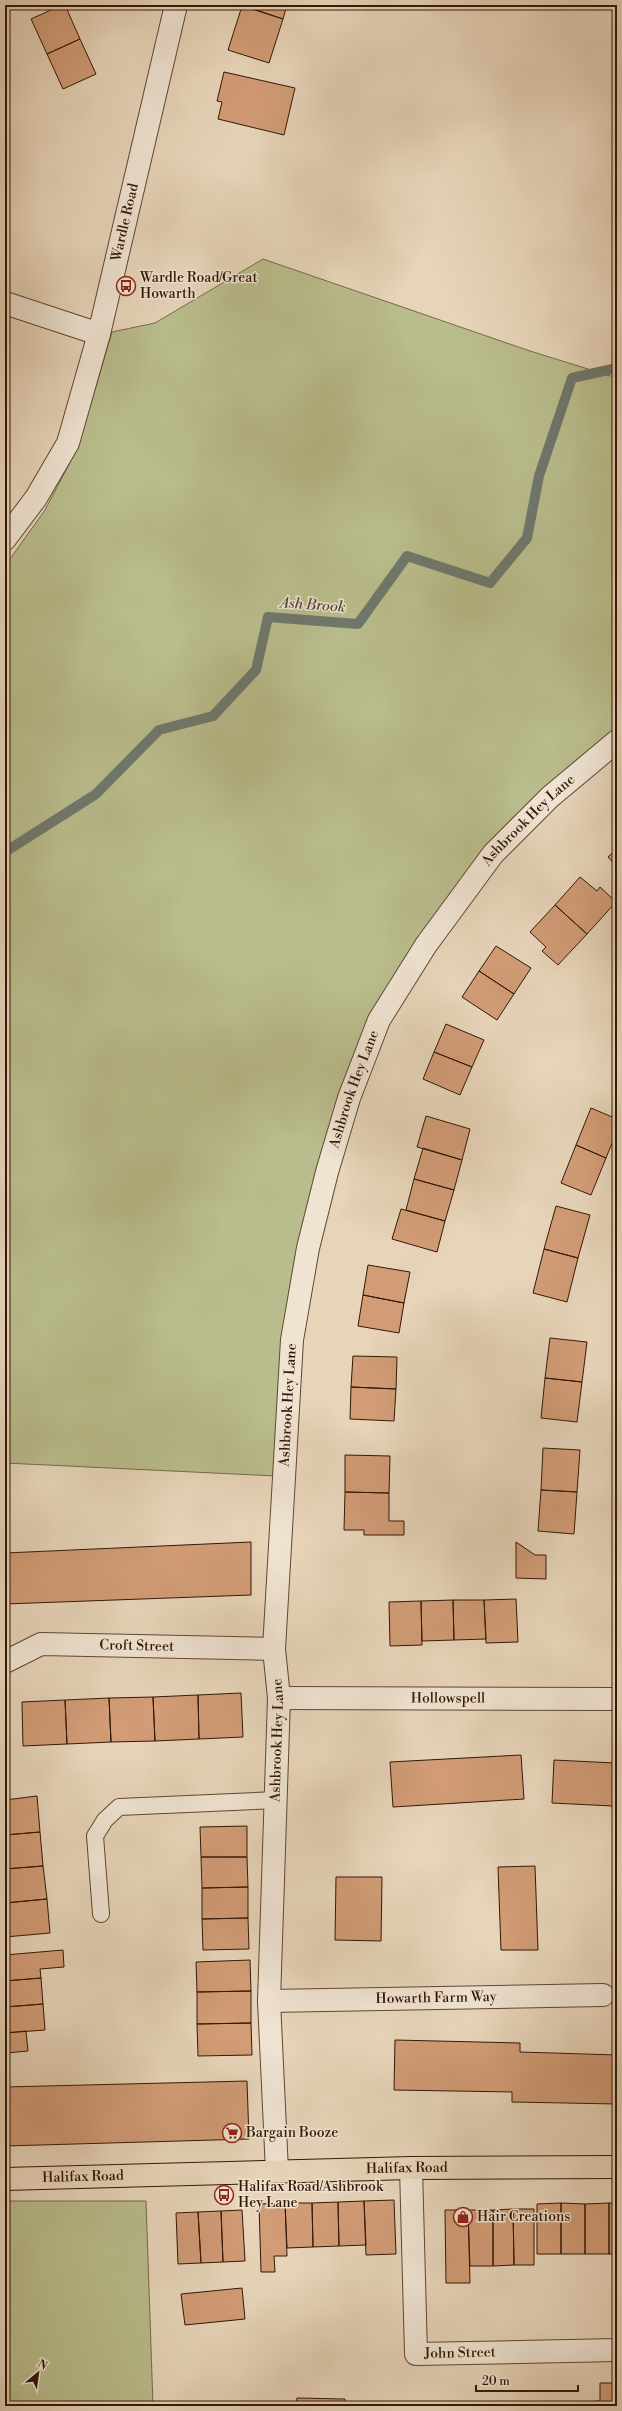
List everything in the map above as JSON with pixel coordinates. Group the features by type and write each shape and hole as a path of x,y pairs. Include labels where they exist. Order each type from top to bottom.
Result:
{"highway":[{"name":"Halifax Road","path":"5,2179 411,2168 617,2167"}],"street":[{"name":"Wardle Road","path":"5,540 36,498 68,443 99,334 176,5"},
{"path":"5,303 99,334"},
{"name":"Ashbrook Hey Lane","path":"277,2171 269,2001 279,1698 274,1649 292,1340 308,1248 327,1172 349,1098 379,1020 426,945 494,854 550,797 617,741"},
{"name":"Croft Street","path":"5,1662 41,1644 274,1649"},
{"name":"Hollowspell","path":"279,1698 617,1699"},
{"name":"Howarth Farm Way","path":"269,2001 602,1995"},
{"name":"John Street","path":"411,2168 416,2354 617,2350"}],"lane":[{"path":"101,1914 95,1836 105,1820 119,1807 276,1800"}],"green space":[{"path":"263,259 530,351 617,378 617,730 548,786 479,859 340,1100 276,1476 5,1463 5,566 45,510 78,447 112,332 155,323"},
{"path":"5,2201 146,2201 153,2406 5,2406"}],"building":[{"path":"65,5 80,39 47,54 31,19"},
{"path":"242,5 287,5 283,19"},
{"path":"242,6 283,19 269,63 228,50"},
{"path":"80,39 96,74 63,89 47,54"},
{"path":"224,72 295,88 284,135 218,119 222,102 217,101"},
{"path":"617,849 617,867 608,857"},
{"path":"580,877 597,891 600,887 616,902 587,934 555,905"},
{"path":"555,905 587,934 558,965 542,951 546,947 530,932"},
{"path":"496,946 531,968 514,994 479,971"},
{"path":"479,971 514,994 497,1020 462,997"},
{"path":"446,1024 484,1040 472,1067 434,1052"},
{"path":"434,1052 472,1067 460,1095 423,1079"},
{"path":"591,1108 617,1119 617,1131 606,1158 576,1145"},
{"path":"426,1116 470,1129 462,1160 417,1147"},
{"path":"576,1145 606,1158 591,1195 561,1183"},
{"path":"423,1148 462,1160 454,1190 414,1179"},
{"path":"414,1179 454,1190 445,1221 406,1210"},
{"path":"556,1206 590,1215 578,1258 544,1249"},
{"path":"401,1209 445,1221 437,1252 392,1239"},
{"path":"544,1249 578,1258 567,1302 533,1293"},
{"path":"368,1265 410,1272 404,1303 363,1295"},
{"path":"363,1295 404,1303 399,1333 358,1326"},
{"path":"550,1338 587,1342 582,1382 545,1378"},
{"path":"353,1356 397,1357 396,1389 351,1387"},
{"path":"545,1378 582,1382 577,1422 541,1418"},
{"path":"351,1387 396,1389 394,1421 350,1419"},
{"path":"543,1448 580,1450 577,1492 541,1490"},
{"path":"345,1455 390,1456 389,1493 345,1492"},
{"path":"541,1490 577,1492 574,1534 538,1531"},
{"path":"345,1492 389,1493 389,1521 404,1521 404,1535 364,1535 364,1530 344,1530"},
{"path":"251,1542 251,1595 5,1604 5,1553"},
{"path":"516,1542 535,1555 546,1555 546,1579 516,1578"},
{"path":"516,1599 518,1642 486,1643 484,1600"},
{"path":"453,1600 484,1600 486,1639 454,1640"},
{"path":"453,1600 454,1640 422,1641 421,1601"},
{"path":"421,1601 422,1645 390,1646 389,1602"},
{"path":"241,1693 243,1737 199,1739 198,1695"},
{"path":"198,1695 199,1739 155,1741 153,1697"},
{"path":"153,1697 155,1741 111,1742 109,1698"},
{"path":"109,1698 111,1742 67,1744 65,1700"},
{"path":"65,1700 67,1744 23,1746 22,1702"},
{"path":"521,1755 524,1799 393,1807 390,1762"},
{"path":"554,1760 615,1763 613,1806 552,1803"},
{"path":"37,1796 40,1832 5,1835 5,1800"},
{"path":"247,1826 247,1857 201,1857 200,1827"},
{"path":"40,1832 43,1866 5,1869 5,1835"},
{"path":"201,1857 247,1857 248,1887 202,1888"},
{"path":"43,1866 47,1899 5,1903 5,1869"},
{"path":"535,1866 538,1950 501,1950 498,1867"},
{"path":"336,1877 382,1877 381,1941 335,1940"},
{"path":"248,1887 248,1918 202,1919 202,1888"},
{"path":"47,1899 50,1933 5,1937 5,1903"},
{"path":"248,1918 249,1949 203,1950 202,1919"},
{"path":"63,1950 64,1967 40,1969 41,1978 5,1981 5,1955"},
{"path":"250,1960 251,1991 197,1992 196,1962"},
{"path":"41,1978 43,2004 5,2007 5,1981"},
{"path":"251,1991 251,2023 197,2024 197,1992"},
{"path":"43,2004 45,2030 5,2033 5,2007"},
{"path":"251,2023 252,2055 198,2056 197,2024"},
{"path":"26,2031 28,2051 7,2053 5,2033"},
{"path":"395,2040 520,2043 520,2052 617,2055 617,2104 512,2102 512,2092 394,2090"},
{"path":"247,2081 249,2139 5,2146 5,2087"},
{"path":"394,2200 396,2254 366,2255 364,2201"},
{"path":"364,2201 366,2245 339,2246 338,2202"},
{"path":"338,2202 339,2246 313,2247 312,2203"},
{"path":"285,2203 287,2256 274,2256 275,2272 261,2272 259,2204"},
{"path":"285,2203 312,2203 313,2247 287,2248"},
{"path":"561,2203 585,2204 585,2254 561,2254"},
{"path":"561,2203 561,2254 537,2254 537,2204"},
{"path":"609,2203 617,2203 617,2254 609,2254"},
{"path":"609,2203 609,2254 585,2254 585,2204"},
{"path":"513,2209 514,2265 493,2266 493,2210"},
{"path":"513,2209 534,2209 534,2265 514,2265"},
{"path":"242,2210 245,2261 223,2262 221,2211"},
{"path":"445,2210 468,2210 470,2283 446,2283"},
{"path":"468,2210 493,2210 493,2266 470,2266"},
{"path":"221,2211 223,2262 201,2263 198,2212"},
{"path":"198,2212 201,2263 178,2264 176,2213"},
{"path":"242,2288 245,2319 185,2325 181,2294"},
{"path":"600,2383 617,2383 617,2406 584,2406 584,2402 600,2401"},
{"path":"297,2398 345,2399 345,2406 296,2406"}],"waterway":[{"name":"Ash Brook","path":"5,852 96,794 159,730 213,716 256,670 268,617 358,624 407,556 490,583 527,538 539,476 572,378 617,368"}],"place":[{"name":"Wardle Road/Great Howarth","path":"126,286"},
{"name":"Bargain Booze","path":"232,2133"},
{"name":"Halifax Road/Ashbrook Hey Lane","path":"224,2195"},
{"name":"Hair Creations","path":"463,2217"}]}
